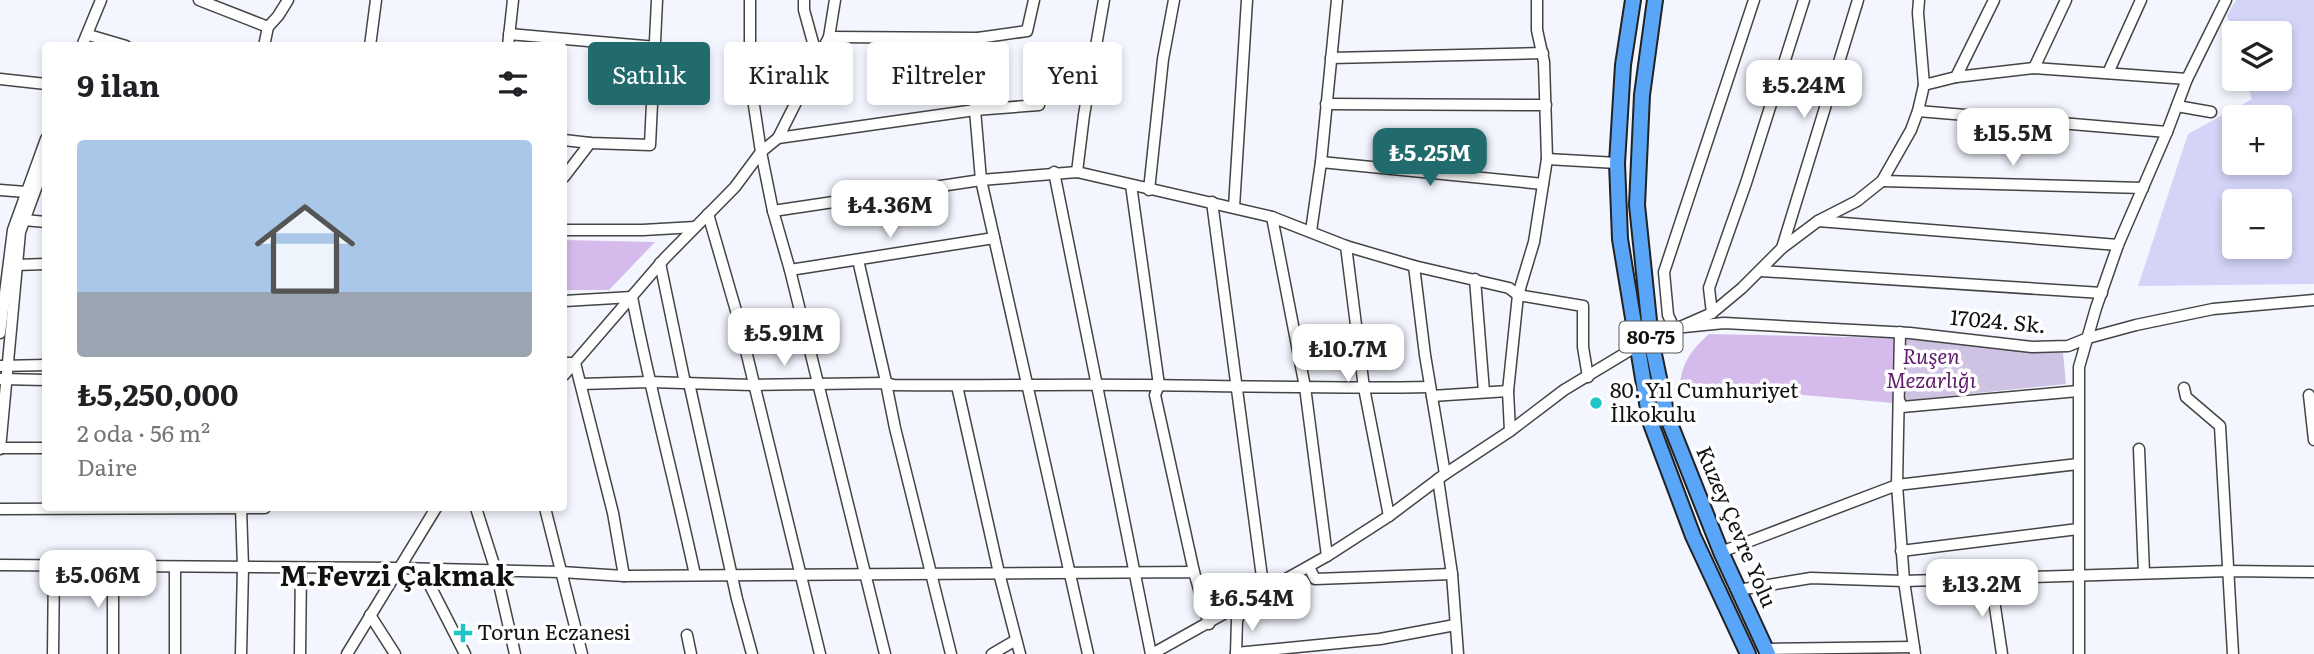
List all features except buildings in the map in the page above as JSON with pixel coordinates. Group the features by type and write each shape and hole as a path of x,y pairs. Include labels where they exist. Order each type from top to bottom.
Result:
{"highway":[{"name":"Kuzey Çevre Yolu","path":"1633,0 1623,65 1617,163 1620,239 1650,421 1693,536 1748,654"},
{"name":"Kuzey Çevre Yolu","path":"1656,0 1642,95 1637,205 1651,340 1667,416 1721,552 1767,651"}],"street":[{"path":"84,42 101,0"},
{"path":"91,41 107,0"},
{"path":"199,0 268,27"},
{"path":"265,42 268,27 288,0"},
{"path":"371,42 376,0"},
{"path":"508,42 513,0"},
{"path":"656,42 657,0"},
{"path":"750,0 750,79 773,211 885,654"},
{"path":"804,0 813,42"},
{"path":"826,42 835,0"},
{"path":"829,37 978,38 1027,31 1034,0"},
{"path":"1077,172 1104,0"},
{"path":"1149,190 1163,59 1174,0"},
{"path":"1234,207 1247,0"},
{"path":"1311,231 1321,162 1337,0"},
{"path":"1510,431 1507,391 1516,334 1518,295 1534,242 1547,159 1543,54 1537,30 1537,0"},
{"path":"1674,328 1668,315 1664,272 1754,0"},
{"path":"1712,313 1709,288 1746,183 1804,0"},
{"path":"1782,248 1858,0"},
{"path":"1054,172 1151,654 1327,556 1389,516 1564,390 1637,346 1712,313 1761,271 1782,248 1818,221 1857,201 1882,181 1918,111 1924,85 1919,0"},
{"path":"1956,76 1994,0"},
{"path":"2034,68 2066,0"},
{"path":"2108,73 2141,0"},
{"path":"2079,654 2079,367 2118,246 2167,132 2186,79 2226,0"},
{"path":"509,34 599,42"},
{"path":"978,38 975,110 981,180 1088,654"},
{"path":"1331,58 1543,54"},
{"path":"1924,85 1956,76 2034,68 2186,79"},
{"path":"0,79 42,84"},
{"path":"1326,104 1546,105"},
{"path":"567,140 650,145 652,105"},
{"path":"567,372 660,263 735,187 761,152 778,138 794,105"},
{"path":"778,138 1028,105"},
{"path":"2177,106 2211,113"},
{"path":"1918,111 2167,132"},
{"path":"567,173 590,143"},
{"path":"0,333 13,230 42,150"},
{"path":"1547,159 1617,163"},
{"path":"1321,162 1543,184"},
{"path":"773,211 981,180 1077,172 1272,217 1346,246 1414,266 1509,288 1518,295 1583,306 1583,347 1588,377"},
{"path":"42,173 8,260 0,448 42,448"},
{"path":"1882,181 2143,188"},
{"path":"1131,184 1159,385 1155,396 1194,572 1209,624"},
{"path":"0,190 26,192"},
{"path":"1212,202 1264,593"},
{"path":"708,214 737,314 820,654"},
{"path":"1272,217 1305,387 1327,556"},
{"path":"24,220 42,222"},
{"path":"1818,221 2118,246"},
{"path":"567,230 695,228"},
{"path":"790,270 994,238"},
{"path":"1346,246 1364,388 1389,516"},
{"path":"8,260 42,264"},
{"path":"858,260 951,654"},
{"path":"660,263 752,654"},
{"path":"1414,266 1442,476 1458,654"},
{"path":"1761,271 2102,293"},
{"path":"1475,279 1484,391"},
{"path":"567,301 632,297"},
{"path":"632,297 649,382 663,428 695,575"},
{"name":"17024. Sk.","path":"1674,328 1724,323 1900,332 2032,347 2067,346 2088,338 2213,309 2314,300"},
{"path":"1767,651 1914,650 1904,582 1897,485 1900,332"},
{"path":"567,363 575,363"},
{"path":"575,363 613,513 624,576"},
{"path":"4,366 42,365"},
{"path":"3,379 42,380"},
{"path":"581,384 817,382 886,383 894,386 1159,385 1507,391"},
{"path":"957,386 1020,654"},
{"path":"2184,388 2186,397 2220,426 2233,654"},
{"path":"1900,401 1902,407 2078,391"},
{"path":"2309,395 2314,440"},
{"path":"2139,449 2144,573"},
{"path":"1721,552 1897,485 2078,464"},
{"path":"0,509 42,509"},
{"path":"241,511 241,654"},
{"path":"347,654 434,511"},
{"path":"477,511 496,571 515,654"},
{"path":"546,511 582,654"},
{"path":"1901,551 2078,529"},
{"path":"0,565 398,568 624,576 1194,572"},
{"path":"53,654 54,566"},
{"path":"113,566 113,654"},
{"path":"175,567 175,654"},
{"path":"1309,567 1315,579 1452,574"},
{"path":"300,654 301,568"},
{"path":"422,570 465,654"},
{"path":"1738,590 1811,578 1904,582 2229,570 2314,572"},
{"path":"1991,580 2002,654"},
{"path":"1245,604 1237,620 1236,654 1380,639 1455,625"},
{"path":"370,614 395,654"},
{"path":"687,635 691,654"},
{"path":"992,654 1016,640"}],"shaded area":[{"path":"2236,0 2314,0 2314,284 2138,286 2188,134 2222,115 2222,175 2292,175 2292,105 2241,105 2252,99 2250,91 2292,91 2292,21 2229,21 2227,15"},
{"path":"567,240 655,242 609,290 567,290"},
{"path":"1709,334 1896,338 1893,403 1680,384 1689,356"}],"green space":[{"name":"Ruşen Mezarlığı","path":"1903,338 1975,344 2035,353 2063,353 2066,384 1901,401"}],"place":[{"name":"80. Yıl Cumhuriyet İlkokulu","path":"1596,403"},
{"name":"Torun Eczanesi","path":"463,633"}],"district":[{"name":"M.Fevzi Çakmak","path":"397,576"}]}
